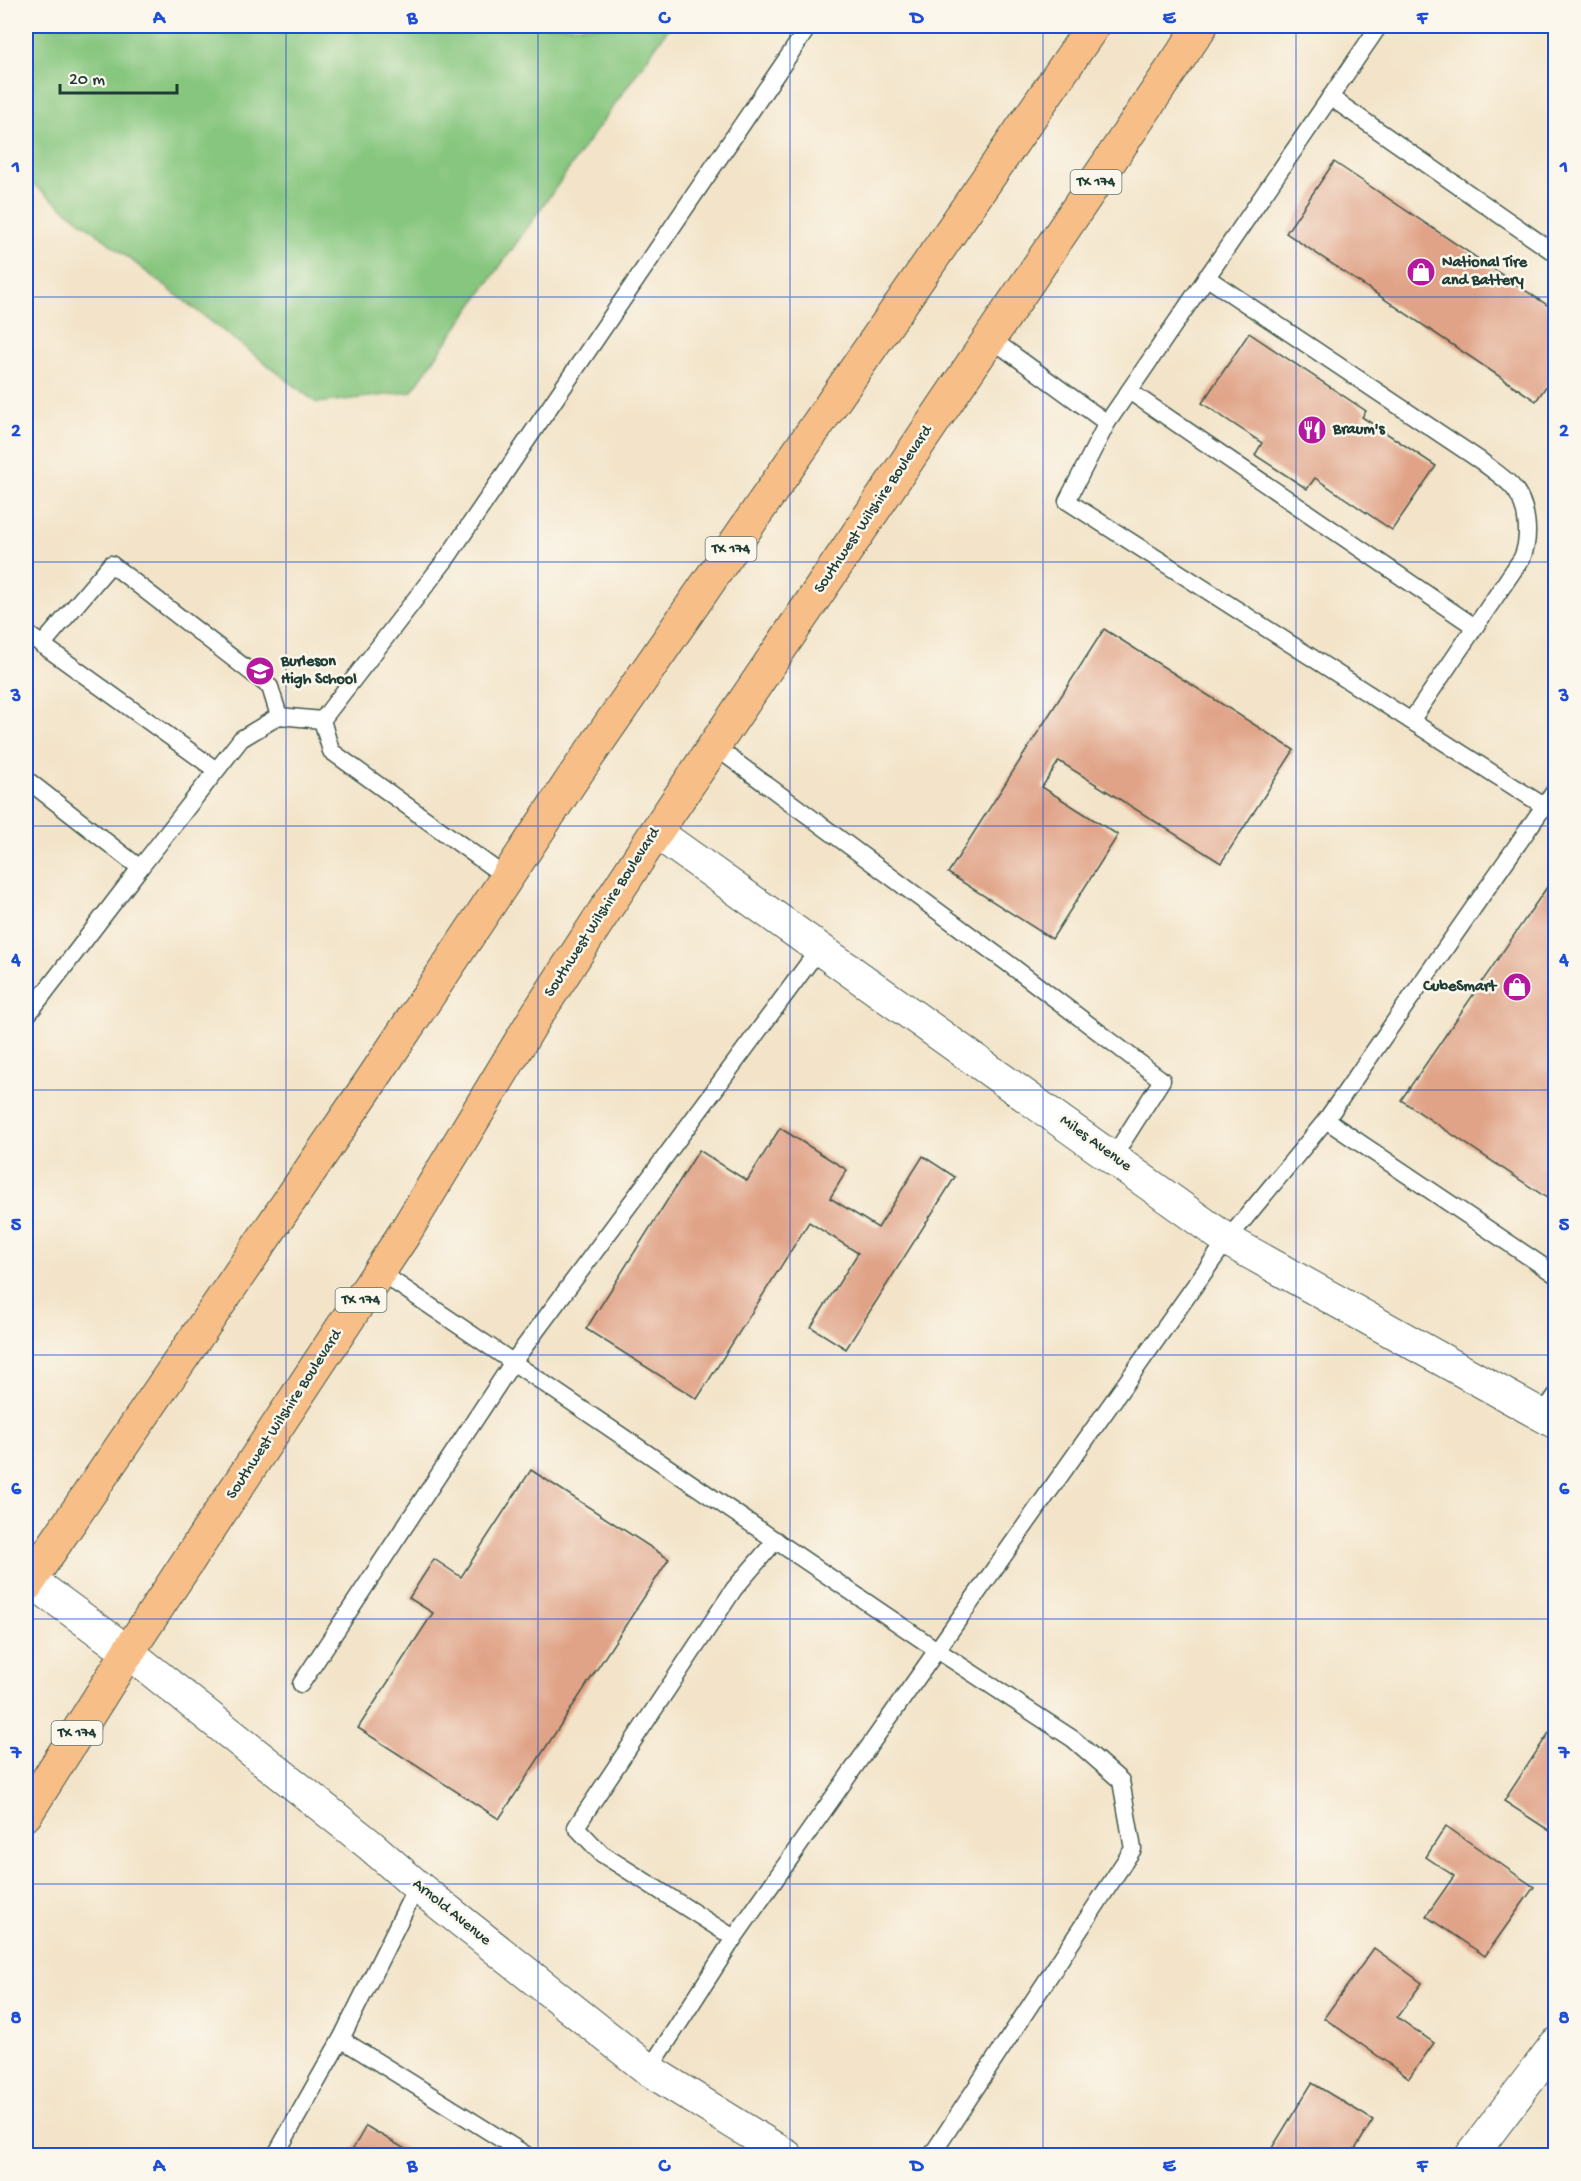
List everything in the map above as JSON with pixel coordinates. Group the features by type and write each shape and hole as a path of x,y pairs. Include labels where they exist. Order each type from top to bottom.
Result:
{"main road":[{"name":"TX 174","path":"28,1583 337,1131 573,778 1093,26"},
{"name":"Southwest Wilshire Boulevard","path":"26,1814 128,1652 380,1272 536,1016 656,832 1201,26"}],"street":[{"name":"Miles Avenue","path":"656,832 1227,1240 1551,1411"},
{"name":"Arnold Avenue","path":"28,1583 128,1652 370,1845 417,1886 650,2070 787,2156"},
{"path":"1471,2156 1556,2044"}],"lane":[{"path":"322,720 447,558 808,26"},
{"path":"1378,26 1107,423 1067,501 1544,806"},
{"path":"1330,97 1556,254"},
{"path":"1206,277 1481,461 1513,486 1523,505 1527,540 1522,558 1411,721"},
{"path":"990,338 1107,423"},
{"path":"1129,391 1474,627"},
{"path":"42,645 111,564 270,687 279,716"},
{"path":"26,633 216,770"},
{"path":"26,1017 241,739 279,716 322,720"},
{"path":"322,720 331,751 507,878"},
{"path":"714,746 1162,1080 1113,1157"},
{"path":"26,778 141,868"},
{"path":"650,2070 734,1938 937,1650 1227,1240 1326,1120 1556,789"},
{"path":"301,1684 513,1362 819,949"},
{"path":"1326,1120 1556,1275"},
{"path":"380,1272 1072,1739 1121,1781 1133,1849 932,2156"},
{"path":"734,1938 602,1854 576,1827 734,1589 776,1540"},
{"path":"275,2156 341,2039 417,1886"},
{"path":"341,2039 528,2156"}],"green space":[{"path":"26,26 670,26 411,392 317,403 26,179"}],"building":[{"name":"National Tire and Battery","path":"1334,162 1556,311 1556,372 1536,401 1286,233"},
{"name":"Braum's","path":"1249,333 1366,411 1362,417 1436,466 1392,530 1315,478 1307,489 1255,455 1262,443 1202,403"},
{"path":"1104,629 1294,750 1221,863 1059,761 1042,787 1118,835 1052,939 948,873"},
{"name":"CubeSmart","path":"1556,874 1556,1204 1401,1100"},
{"path":"780,1128 847,1170 830,1198 878,1228 923,1156 955,1177 846,1349 811,1327 858,1253 809,1222 697,1399 586,1329 699,1150 747,1181"},
{"path":"531,1470 669,1559 499,1819 358,1728 433,1613 409,1598 434,1559 461,1577"},
{"path":"1556,1722 1556,1835 1504,1801"},
{"path":"1446,1826 1534,1887 1485,1956 1426,1916 1454,1876 1426,1857"},
{"path":"1374,1948 1422,1983 1397,2017 1434,2043 1409,2078 1324,2018"},
{"path":"1312,2083 1373,2120 1351,2156 1267,2156"},
{"path":"366,2126 417,2156 349,2156"}],"place":[{"name":"National Tire and Battery","path":"1421,272"},
{"name":"Braum's","path":"1312,430"},
{"name":"Burleson High School","path":"260,671"},
{"name":"CubeSmart","path":"1517,987"}]}
